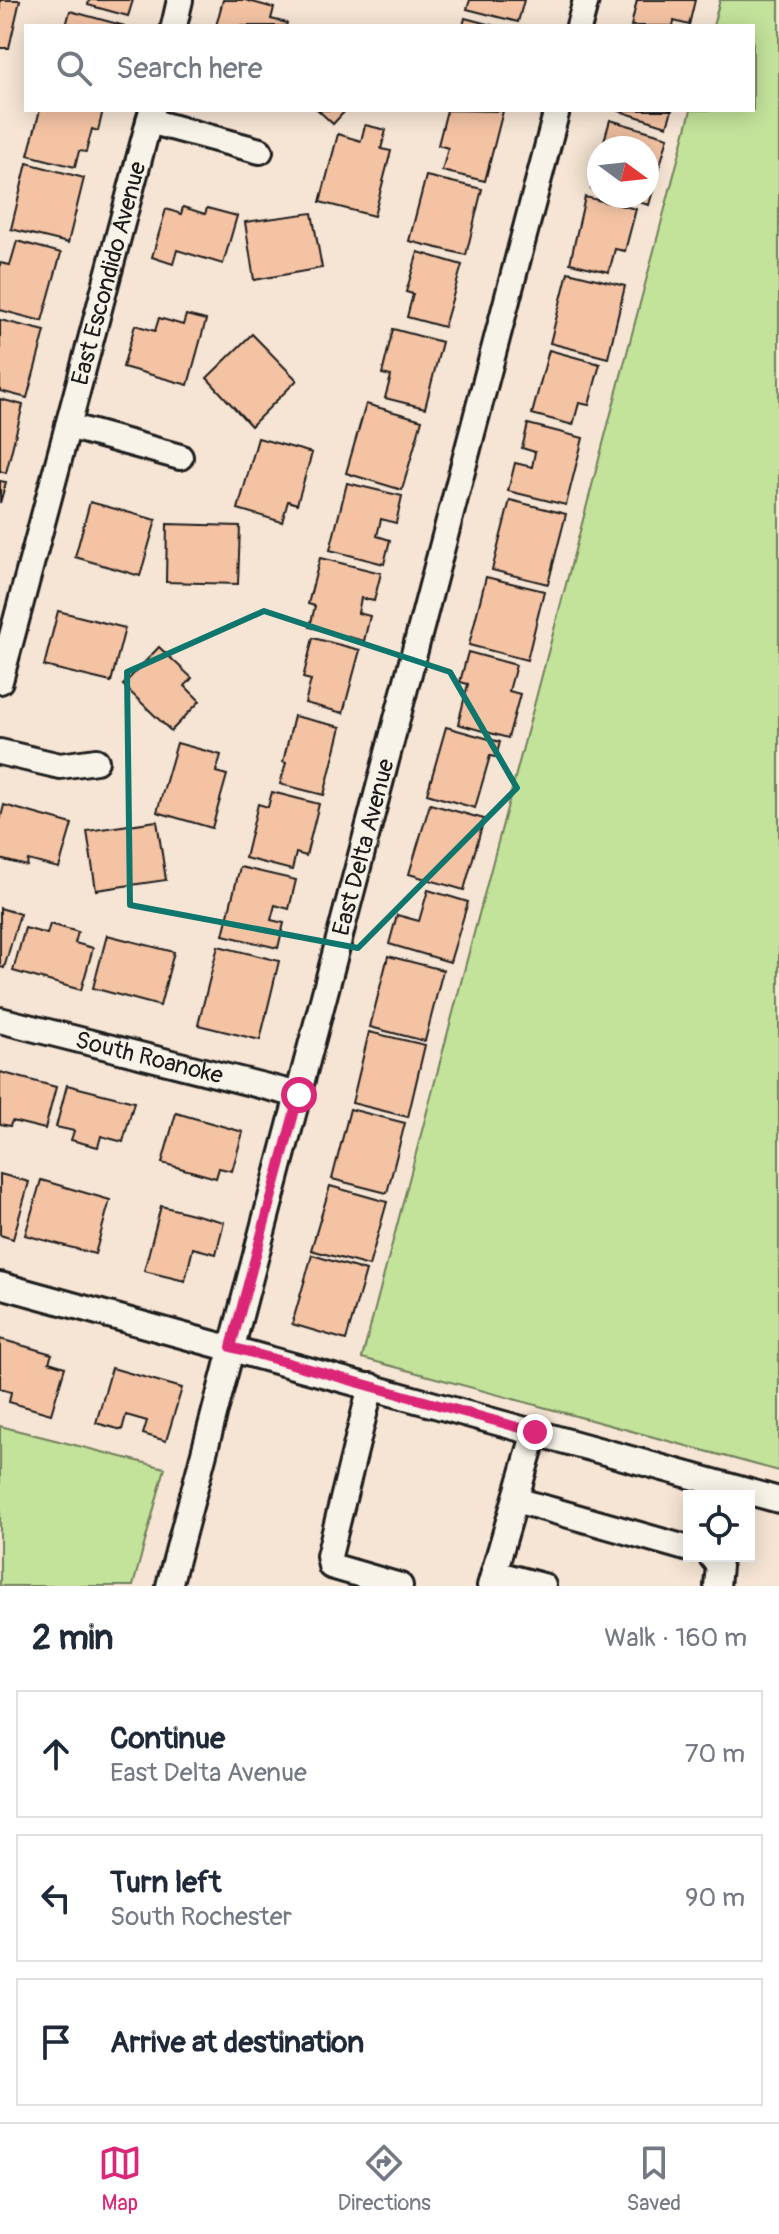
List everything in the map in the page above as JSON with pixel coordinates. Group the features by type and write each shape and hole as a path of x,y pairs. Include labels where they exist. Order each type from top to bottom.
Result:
{"street":[{"path":"174,24 180,0"},
{"path":"580,24 586,0"},
{"name":"East Delta Avenue","path":"169,1586 556,112"},
{"name":"East Escondido Avenue","path":"0,681 150,116 260,151"},
{"path":"68,426 180,457"},
{"path":"0,752 60,766 96,761"},
{"name":"South Roanoke","path":"0,1020 299,1095"},
{"path":"0,1285 779,1500"},
{"path":"371,1386 329,1556 331,1566 400,1586"},
{"path":"535,1432 492,1579 543,1586"},
{"path":"516,1500 683,1547"},
{"path":"716,1562 719,1566 717,1586"}],"highlighted area":[{"path":"264,611 450,672 517,788 358,948 130,905 127,672"}],"green space":[{"path":"720,0 779,0 779,1471 362,1358 690,112 755,112 755,24 714,24"},
{"path":"0,1426 165,1468 133,1586 0,1586"}],"building":[{"path":"0,0 20,0 9,48 0,48"},
{"path":"89,0 133,0 128,16 88,5"},
{"path":"223,0 245,0 274,8 271,19 287,23 287,24 217,24"},
{"path":"470,0 524,0 518,22 467,9"},
{"path":"637,0 695,0 689,24 674,21 673,24 631,24"},
{"path":"70,11 118,24 67,24"},
{"path":"465,18 488,24 464,24"},
{"path":"39,112 103,112 98,131 92,129 86,152 79,151 75,167 28,155"},
{"path":"320,112 344,112 333,124"},
{"path":"446,112 503,112 485,181 442,171 448,148 438,145"},
{"path":"622,112 671,112 667,126"},
{"path":"610,120 668,137 659,169 659,136 605,136"},
{"path":"365,125 386,130 381,149 391,151 374,216 320,202 338,134 361,141"},
{"path":"27,163 84,178 68,243 11,229"},
{"path":"426,176 482,189 466,255 409,241"},
{"path":"585,197 587,208 636,209 625,251 615,249 609,272 570,263"},
{"path":"183,207 205,214 207,208 237,216 223,264 177,250 173,264 152,257 166,209 181,214"},
{"path":"312,213 322,268 254,280 245,222"},
{"path":"17,241 61,253 42,321 0,310 0,263 10,265"},
{"path":"418,252 462,265 444,327 407,317 413,294 406,292"},
{"path":"568,272 625,286 608,358 550,343"},
{"path":"186,315 206,320 188,385 123,367 135,325 155,331 159,318 183,325"},
{"path":"0,320 45,331 27,398 0,391"},
{"path":"393,329 442,342 425,408 385,398 391,376 382,374"},
{"path":"252,334 297,380 251,426 207,378"},
{"path":"549,350 600,364 589,405 579,403 573,425 532,414"},
{"path":"0,399 23,405 6,473 0,471"},
{"path":"366,404 422,420 402,490 346,473"},
{"path":"528,424 583,438 566,505 508,491 515,463 532,467 535,452 522,448"},
{"path":"258,438 312,453 297,504 288,501 282,522 238,509"},
{"path":"0,481 6,482 0,503"},
{"path":"347,483 402,496 396,523 381,519 377,536 390,540 384,564 330,550"},
{"path":"510,500 566,514 548,584 492,570"},
{"path":"90,502 156,520 140,576 75,557"},
{"path":"167,524 240,526 238,584 166,582"},
{"path":"320,558 381,573 374,601 361,598 358,613 370,616 364,641 310,627 315,606 308,604"},
{"path":"486,577 544,591 527,660 469,645"},
{"path":"58,611 125,628 111,682 44,666"},
{"path":"313,638 360,650 343,713 305,703 311,680 303,678"},
{"path":"159,647 192,678 185,686 200,701 171,731 123,685"},
{"path":"468,652 516,665 509,691 520,694 508,738 458,724 468,684 460,682"},
{"path":"294,716 341,727 324,795 280,784"},
{"path":"446,727 500,742 496,757 490,756 475,808 427,794"},
{"path":"177,743 221,755 216,772 227,775 212,828 157,812"},
{"path":"272,792 319,804 306,856 296,853 292,870 245,858 258,804 268,807"},
{"path":"430,804 484,819 464,890 409,874"},
{"path":"4,805 72,824 59,868 28,860 27,866 0,859 0,821"},
{"path":"157,821 166,880 96,890 87,831"},
{"path":"240,867 296,880 289,909 275,905 271,920 284,923 278,948 223,935"},
{"path":"428,890 468,902 450,962 389,944 397,915 419,921"},
{"path":"0,908 20,914 4,968 0,967"},
{"path":"50,924 78,932 75,943 93,948 81,990 13,971 25,928 47,934"},
{"path":"107,935 174,952 160,1006 93,988"},
{"path":"218,946 279,961 260,1040 198,1025"},
{"path":"388,956 443,970 425,1041 370,1027"},
{"path":"369,1032 425,1045 408,1117 352,1103"},
{"path":"0,1072 56,1087 45,1129 12,1121 10,1126 0,1124"},
{"path":"67,1085 134,1102 123,1142 101,1136 98,1147 71,1140 74,1131 56,1127"},
{"path":"350,1109 405,1123 387,1193 332,1179"},
{"path":"176,1113 243,1132 232,1171 219,1168 216,1178 162,1163"},
{"path":"0,1174 29,1182 13,1239 0,1235"},
{"path":"41,1180 110,1200 95,1254 25,1235"},
{"path":"330,1186 387,1202 369,1266 311,1250"},
{"path":"161,1206 224,1222 216,1254 193,1248 185,1281 144,1271"},
{"path":"312,1255 366,1271 346,1340 292,1324"},
{"path":"0,1339 52,1354 49,1362 65,1367 51,1414 9,1402 11,1392 0,1389"},
{"path":"112,1368 182,1388 166,1441 143,1434 147,1421 126,1415 122,1430 96,1423"}],"route":[{"path":"299,1095 231,1347 535,1432"}]}
